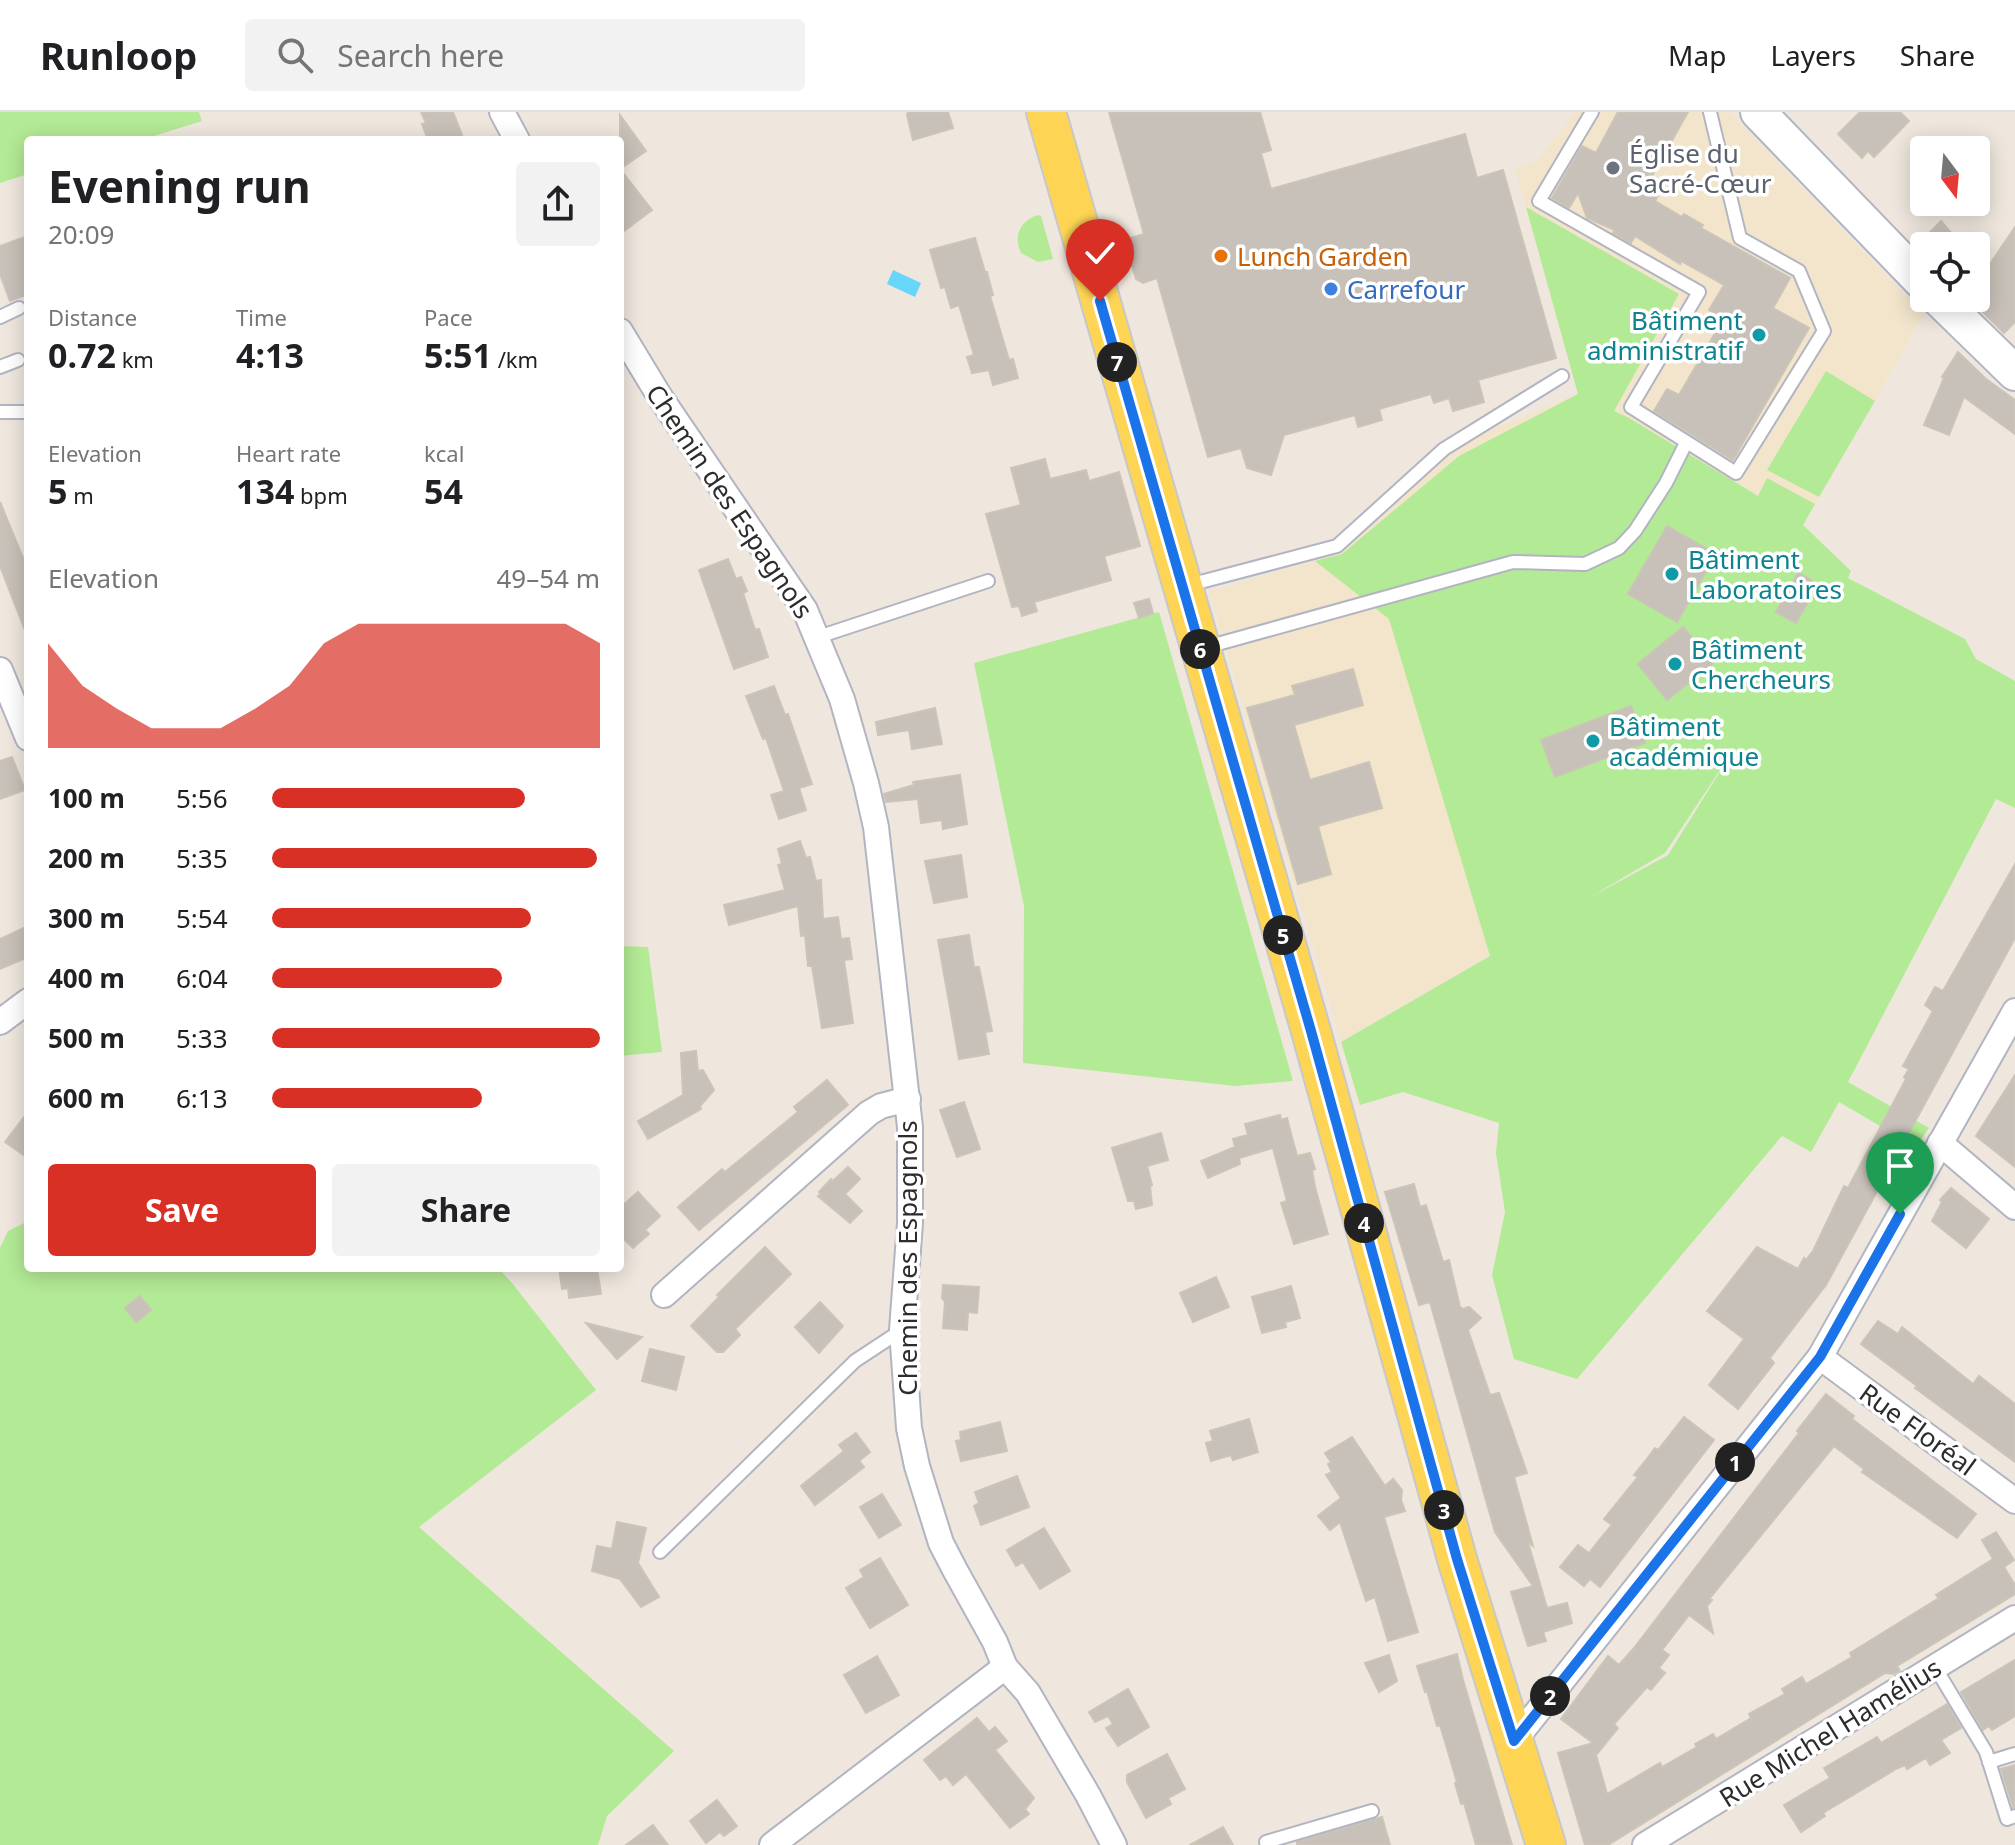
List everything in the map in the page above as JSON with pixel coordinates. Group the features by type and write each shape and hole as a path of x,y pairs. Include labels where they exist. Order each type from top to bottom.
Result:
{"main road":[{"path":"1046,112 1311,1031 1457,1559 1546,1845"},
{"path":"1758,112 1910,269"},
{"path":"1953,312 2013,368"}],"street":[{"path":"502,112 515,136"},
{"name":"Chemin des Espagnols","path":"624,338 674,419 805,610 850,726 876,827 908,1099 910,1211 902,1330 909,1428 924,1492 941,1543 995,1642 1005,1667 1028,1693 1114,1845"},
{"path":"0,670 8,712 24,733"},
{"path":"0,1022 24,1004"},
{"path":"1514,1741 1820,1357 2015,1011"},
{"name":"Chemin des Espagnols","path":"664,1295 869,1113 881,1106 908,1099"},
{"path":"1940,1143 2015,1207"},
{"name":"Rue Floréal","path":"1820,1357 2015,1501"},
{"name":"Rue Michel Hamélius","path":"1645,1845 2015,1618"},
{"path":"772,1845 1005,1667"}],"lane":[{"path":"1592,112 1539,201 1699,292 1631,407 1736,473 1824,331 1799,271 1740,238 1710,112"},
{"path":"0,317 19,308"},
{"path":"0,367 18,360"},
{"path":"1182,587 1337,546 1444,449 1562,376"},
{"path":"0,412 24,412"},
{"path":"1200,648 1513,562 1585,564 1619,548 1635,531 1666,483 1686,443"},
{"path":"818,637 988,581"},
{"path":"660,1552 855,1361 902,1330"},
{"path":"1935,1667 1986,1752 2007,1819 2015,1816"},
{"path":"1989,1762 2015,1754"},
{"path":"1267,1845 1266,1842 1372,1811"}],"shaded area":[{"path":"1575,112 1729,112 1910,300 1910,312 1924,315 1803,525 1851,571 1665,853 1341,1042 1209,591 1341,554 1444,449 1578,394 1515,169 1536,162"}],"green space":[{"path":"0,112 199,112 202,121 154,136 24,136 24,175 0,183"},
{"path":"1526,207 1679,294 1614,411 1758,496 1767,478 1815,504 1803,525 1851,571 1848,578 1965,639 1976,659 2015,681 2015,808 1996,799 1848,1082 1929,1128 1916,1147 1839,1102 1811,1152 1782,1136 1577,1379 1514,1359 1492,1275 1505,1212 1496,1153 1499,1123 1403,1092 1360,1105 1341,1042 1490,956 1389,619 1315,561 1342,554 1459,456 1578,394","holes":["1734,749 1668,855 1587,899 1665,853"]},
{"path":"1041,216 1053,259 1038,262 1021,253 1018,235 1027,221"},
{"path":"1826,371 1875,401 1819,497 1767,470"},
{"path":"1159,612 1293,1081 1235,1086 1023,1063 1024,906 974,663"},
{"path":"624,946 648,947 662,1052 624,1056"},
{"path":"24,1223 24,1272 502,1272 596,1390 419,1527 674,1751 607,1816 598,1845 0,1845 0,1248 8,1231"}],"water":[{"path":"893,270 921,283 915,297 887,284"}],"building":[{"path":"421,112 453,112 462,135 426,136 422,124 426,123"},
{"path":"908,112 948,112 953,128 913,140"},
{"path":"1109,112 1260,112 1271,150 1261,153 1271,189 1465,134 1477,178 1503,170 1556,358 1478,380 1484,402 1453,411 1449,398 1434,403 1431,394 1379,409 1382,420 1358,427 1355,415 1284,435 1271,475 1247,468 1241,448 1208,457 1157,278 1143,283 1136,279 1126,244 1130,238 1144,234"},
{"path":"1618,112 1688,112 1648,183 1661,190 1655,201 1682,217 1684,214 1703,225 1701,228 1790,278 1773,308 1809,328 1733,460 1654,411 1667,389 1679,395 1724,318 1709,310 1724,285 1681,261 1680,264 1635,236 1631,243 1613,233 1615,230 1587,218 1578,193 1569,208 1552,198 1582,146 1596,153"},
{"path":"1860,112 1900,112 1909,121 1874,157 1868,151 1862,158 1838,134"},
{"path":"620,115 646,151 624,166 624,136 620,136"},
{"path":"624,174 652,210 624,231"},
{"path":"1941,221 1950,232 1930,232"},
{"path":"2015,227 2015,322 2004,333 1983,312 1990,312 1990,264"},
{"path":"24,237 24,296 10,301 0,274 0,246"},
{"path":"975,238 987,272 993,295 990,296 1009,360 1013,359 1018,378 993,385 989,370 972,373 967,357 974,355 959,305 951,308 945,287 941,288 930,250"},
{"path":"1958,352 1986,379 2015,400 2015,434 1964,397 1949,435 1924,425 1942,377"},
{"path":"1045,459 1050,479 1086,470 1089,481 1119,472 1140,546 1104,556 1111,580 1034,602 1037,611 1022,616 1019,606 1012,607 986,514 1021,505 1011,468"},
{"path":"0,502 24,560 24,628 0,566"},
{"name":"Bâtiment Laboratoires","path":"1667,526 1716,554 1677,622 1628,594"},
{"path":"728,559 736,579 741,577 747,591 743,593 768,657 734,669 699,570"},
{"path":"1798,573 1818,584 1796,623 1776,612"},
{"path":"1149,599 1153,613 1139,618 1134,603"},
{"name":"Bâtiment Chercheurs","path":"1683,627 1713,663 1667,700 1638,664"},
{"path":"1353,669 1363,705 1294,725 1310,780 1369,762 1382,808 1318,826 1331,874 1298,884 1247,708 1295,695 1292,686"},
{"path":"774,686 785,715 788,714 812,784 799,788 806,810 779,819 771,795 784,791 766,738 763,739 746,696"},
{"name":"Bâtiment académique","path":"1631,706 1645,743 1555,777 1541,740"},
{"path":"935,708 942,744 912,749 909,730 878,735 876,722"},
{"path":"12,757 24,790 0,799 0,761"},
{"path":"960,775 967,824 943,829 942,820 921,823 918,799 886,802 884,794 914,785 913,782"},
{"path":"800,841 806,858 810,857 816,881 821,880 823,919 838,917 841,939 849,938 852,959 844,960 853,1023 822,1028 812,966 808,966 805,935 801,936 798,906 729,925 724,905 785,890 778,865 782,864 778,849"},
{"path":"961,855 967,897 934,903 925,861"},
{"path":"2015,864 2015,938 1826,1285 1770,1358 1774,1363 1738,1409 1709,1385 1744,1339 1707,1311 1757,1247 1798,1269 1804,1258 1806,1260 1813,1251 1844,1186 1848,1188 1906,1079 1904,1077 1909,1069 1903,1066 1933,1011 1925,1005 1935,987 1943,991"},
{"path":"24,928 24,959 0,969 0,939"},
{"path":"969,935 974,967 979,967 992,1031 985,1032 989,1054 959,1059 938,940"},
{"path":"696,1051 698,1071 703,1070 714,1090 700,1106 701,1109 648,1139 638,1121 683,1095 681,1053"},
{"path":"2015,1075 2015,1167 1976,1136"},
{"path":"827,1080 848,1105 699,1230 678,1207 722,1169 725,1172 798,1112 794,1107"},
{"path":"964,1102 980,1149 957,1157 940,1110"},
{"path":"1280,1115 1281,1120 1287,1118 1297,1156 1310,1153 1315,1169 1312,1170 1315,1187 1328,1234 1294,1244 1281,1203 1287,1201 1273,1148 1239,1158 1240,1164 1208,1178 1201,1161 1235,1147 1233,1139 1248,1135 1245,1124"},
{"path":"24,1117 24,1155 5,1142"},
{"path":"1161,1133 1168,1160 1147,1166 1152,1185 1152,1205 1136,1209 1134,1201 1128,1201 1112,1148"},
{"path":"848,1167 860,1179 845,1194 862,1211 850,1223 818,1196 831,1179 833,1181"},
{"path":"1414,1184 1420,1207 1426,1205 1443,1262 1449,1260 1460,1307 1469,1307 1481,1318 1468,1330 1490,1395 1499,1393 1527,1473 1514,1477 1547,1608 1567,1603 1572,1623 1543,1632 1546,1641 1528,1646 1511,1592 1533,1586 1495,1532 1430,1302 1419,1305 1385,1192"},
{"path":"1951,1188 1989,1219 1966,1248 1932,1221 1942,1202 1940,1200"},
{"path":"638,1192 660,1216 645,1230 649,1234 633,1248 624,1239 624,1204"},
{"path":"765,1247 791,1274 735,1329 740,1335 723,1352 717,1352 691,1326"},
{"path":"560,1272 598,1272 601,1294 569,1298 568,1288 562,1289"},
{"path":"1216,1277 1229,1307 1193,1322 1180,1293"},
{"path":"943,1285 979,1287 977,1313 968,1312 967,1330 943,1328"},
{"path":"1291,1286 1300,1318 1285,1322 1286,1327 1262,1333 1252,1297"},
{"path":"140,1296 151,1310 136,1322 125,1308"},
{"path":"820,1302 843,1326 819,1353 795,1327"},
{"path":"1878,1321 1898,1334 1902,1327 1973,1384 1979,1376 2015,1404 2015,1462 1861,1344"},
{"path":"586,1323 642,1337 617,1359"},
{"path":"650,1349 684,1357 676,1390 642,1381"},
{"path":"1826,1394 1854,1416 1852,1419 1976,1514 1957,1538 1862,1472 1864,1469 1834,1446 1709,1599 1712,1600 1707,1606 1713,1633 1689,1615 1662,1650 1669,1655 1659,1668 1665,1673 1651,1690 1647,1687 1614,1724 1618,1728 1596,1755 1607,1794 1660,1763 1662,1767 1713,1734 1716,1739 1751,1718 1749,1714 1785,1694 1782,1689 1802,1677 1806,1684 1852,1657 1850,1653 1939,1598 1936,1595 1993,1559 1982,1540 1996,1532 2014,1560 2004,1567 2015,1585 2015,1594 1897,1666 1900,1671 1885,1673 1608,1845 1585,1845 1558,1753 1593,1743 1561,1719 1608,1656 1619,1665 1634,1648"},
{"path":"1684,1417 1714,1440 1600,1587 1590,1579 1584,1586 1560,1567 1578,1545 1589,1553 1612,1525 1604,1519 1638,1477 1634,1475"},
{"path":"1249,1419 1258,1452 1233,1460 1231,1455 1211,1461 1206,1443 1213,1441 1210,1431"},
{"path":"1000,1422 1007,1451 961,1461 956,1441 961,1440 960,1432"},
{"path":"856,1433 870,1452 859,1461 864,1467 815,1505 801,1486 844,1451 839,1445"},
{"path":"1352,1437 1385,1486 1393,1479 1402,1490 1401,1500 1405,1511 1384,1517 1418,1632 1388,1641 1375,1597 1366,1601 1340,1522 1330,1530 1318,1516 1341,1498 1326,1475 1332,1472 1328,1464 1331,1462 1325,1453"},
{"path":"1017,1476 1029,1507 981,1525 974,1506 979,1503 975,1492"},
{"path":"882,1494 901,1525 879,1538 860,1507"},
{"path":"617,1522 646,1528 638,1563 659,1597 641,1607 620,1579 592,1571 597,1546 612,1549"},
{"path":"1044,1528 1070,1571 1040,1589 1023,1562 1016,1566 1007,1550"},
{"path":"880,1558 908,1605 870,1628 846,1588 864,1577 860,1570"},
{"path":"1457,1654 1512,1845 1476,1845 1464,1803 1461,1804 1440,1725 1437,1726 1417,1666"},
{"path":"1389,1655 1397,1681 1379,1692 1365,1663"},
{"path":"877,1656 899,1695 866,1713 844,1675"},
{"path":"2015,1660 2015,1716 1992,1730 1989,1726 1983,1730 1961,1692"},
{"path":"1128,1689 1149,1727 1118,1746 1106,1728 1113,1724 1108,1716 1095,1722 1089,1712"},
{"path":"1947,1704 1961,1728 1941,1740 1950,1753 1930,1765 1926,1758 1907,1769 1905,1765 1896,1769 1823,1813 1825,1816 1801,1832 1784,1805 1830,1778 1824,1768 1877,1737 1881,1743"},
{"path":"977,1718 989,1732 995,1727 1007,1741 995,1750 1034,1798 1025,1809 1029,1814 1010,1828 966,1774 953,1785 946,1776 940,1780 924,1760"},
{"path":"1167,1754 1185,1789 1168,1798 1171,1804 1146,1818 1127,1782 1127,1775"},
{"path":"2015,1765 2015,1807 2013,1807 2001,1769"},
{"path":"717,1800 737,1826 724,1836 720,1832 706,1843 690,1821"},
{"path":"1382,1817 1390,1845 1297,1845 1297,1842"},
{"path":"653,1825 668,1845 626,1845"},
{"path":"1223,1827 1233,1845 1190,1845"}],"place":[{"name":"Église du Sacré-Cœur","path":"1613,168"},
{"name":"Lunch Garden","path":"1221,256"},
{"name":"Carrefour","path":"1331,289"},
{"name":"Bâtiment administratif","path":"1759,335"},
{"name":"Bâtiment Laboratoires","path":"1672,574"},
{"name":"Bâtiment Chercheurs","path":"1675,664"},
{"name":"Bâtiment académique","path":"1593,741"}],"route":[{"path":"1100,301 1311,1031 1457,1559 1514,1741 1820,1357 1900,1214"}]}
